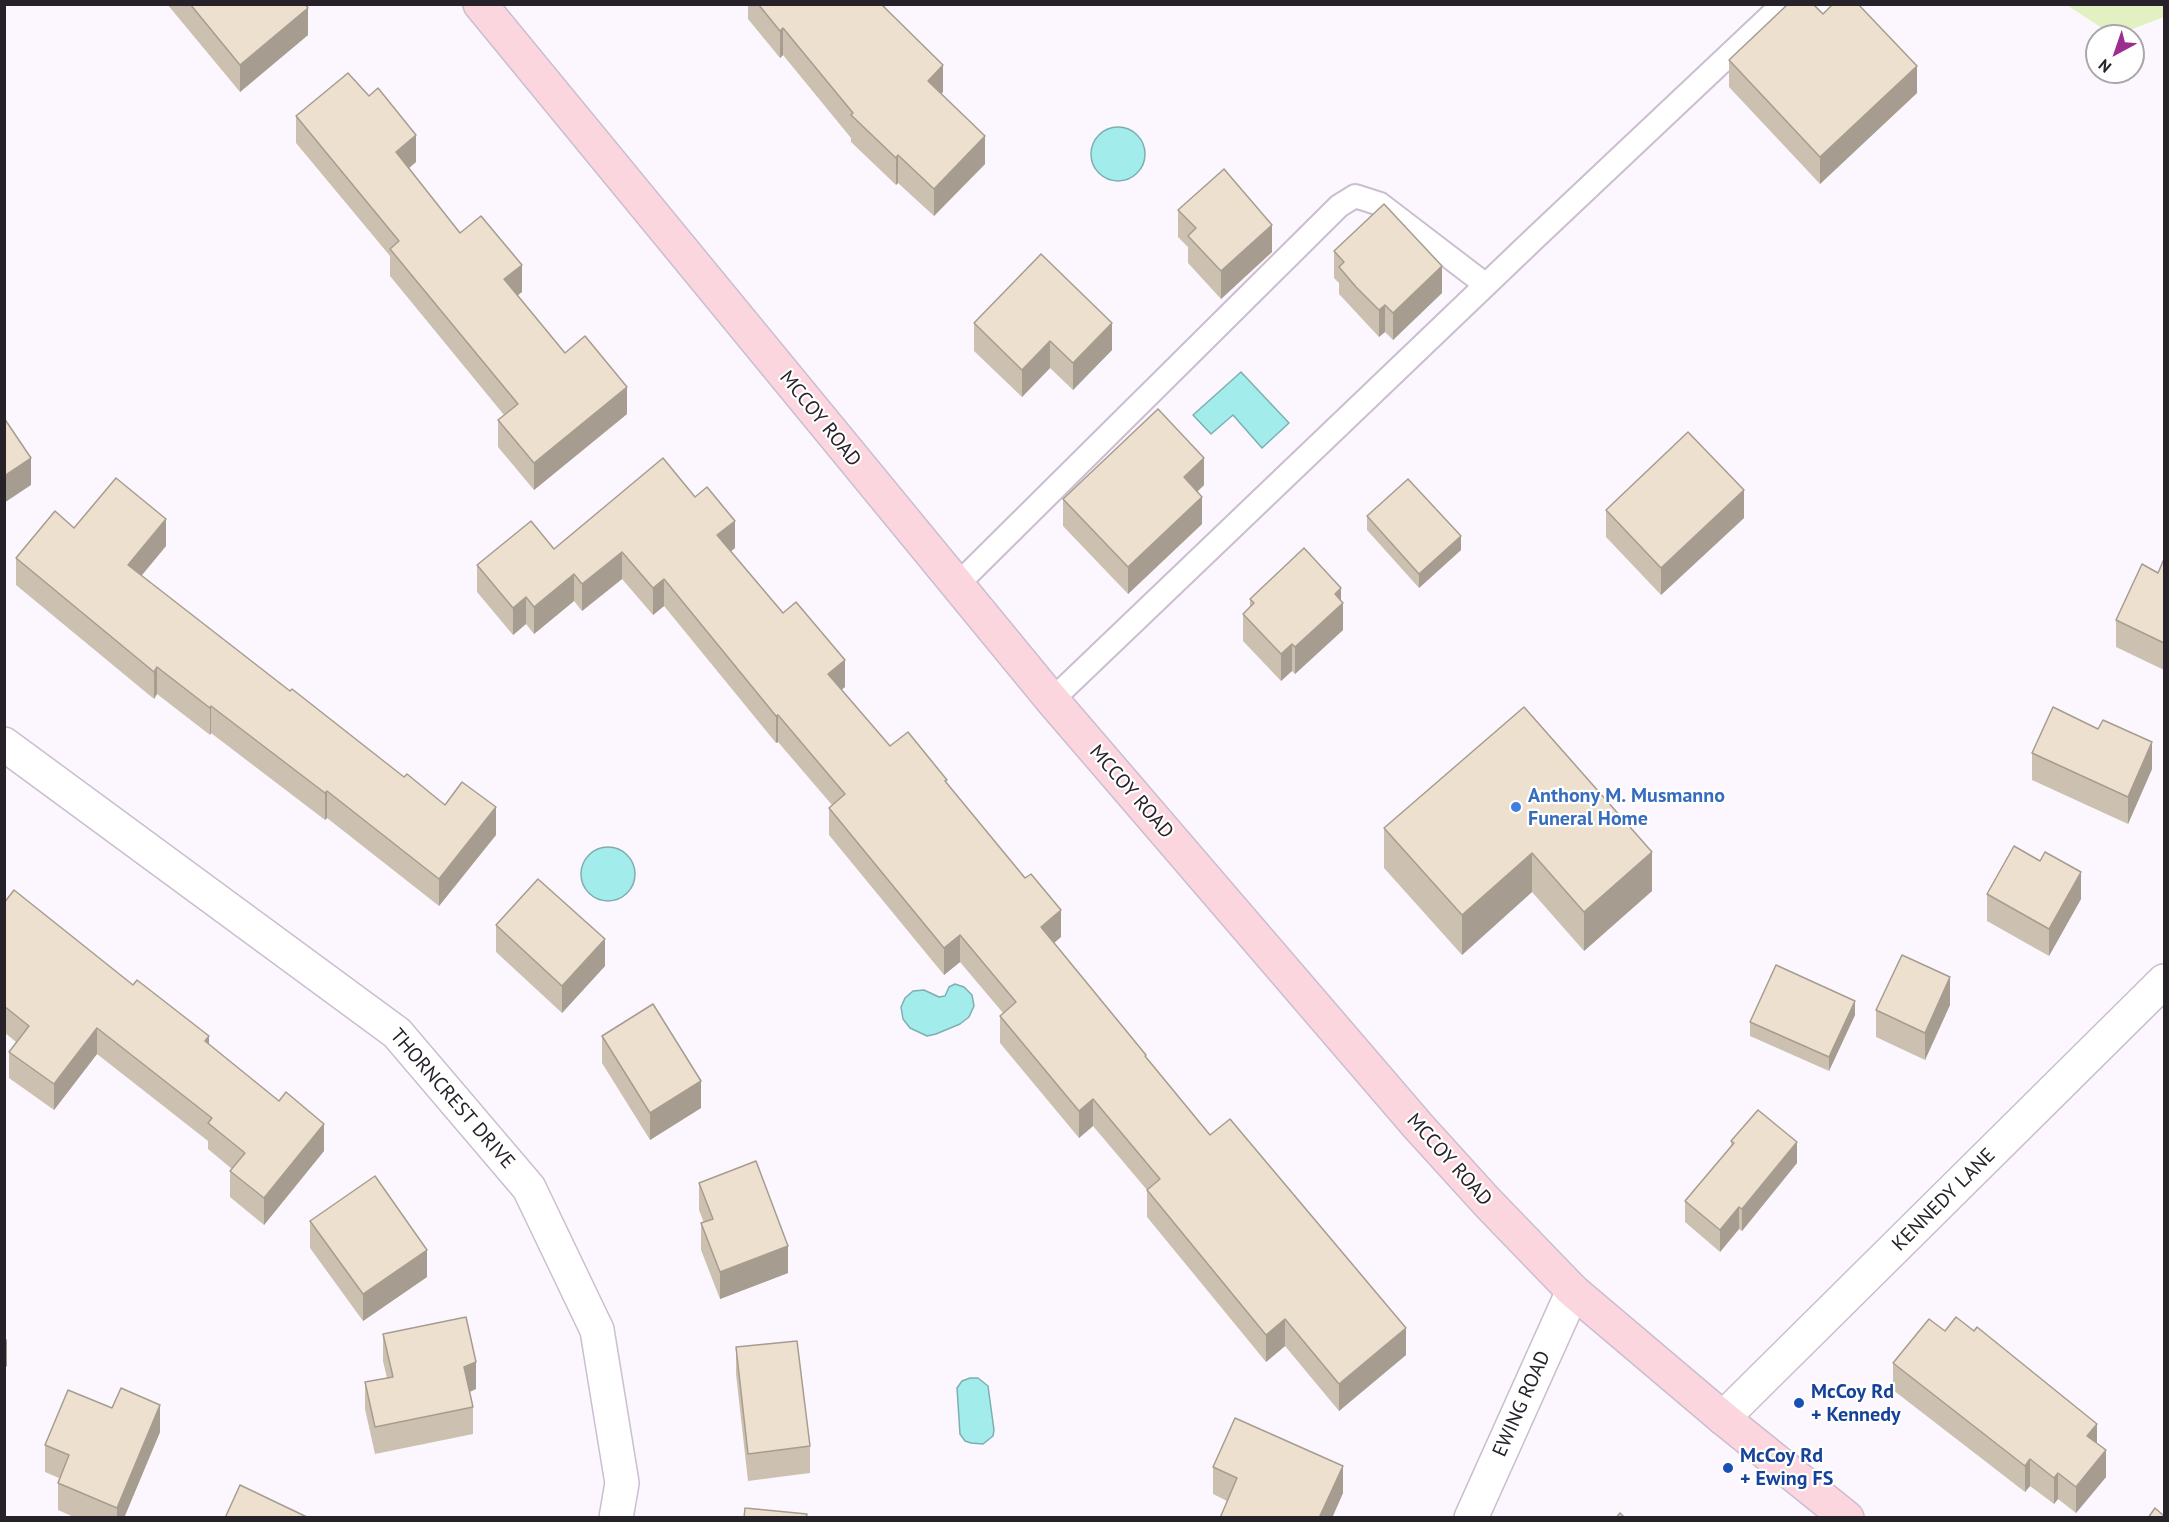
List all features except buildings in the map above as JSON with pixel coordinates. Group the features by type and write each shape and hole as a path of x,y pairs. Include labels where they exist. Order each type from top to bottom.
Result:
{"street":[{"name":"MCCOY ROAD","path":"480,4 1052,700 1418,1126 1573,1291 1723,1418 1847,1518"},
{"name":"THORNCREST DRIVE","path":"4,744 397,1033 529,1188 597,1330 622,1483 616,1518"},
{"name":"KENNEDY LANE","path":"1723,1418 2164,981"},
{"name":"EWING ROAD","path":"1471,1518 1573,1291"}],"lane":[{"path":"1052,700 1783,4"},
{"path":"957,585 1339,206 1355,196 1380,204 1486,285"}],"green space":[{"path":"2067,5 2164,5 2164,17 2145,24 2096,24"}],"water":[{"path":"1118,127 1128,129 1137,135 1143,144 1145,154 1143,164 1137,173 1128,179 1118,181 1108,179 1099,173 1093,164 1091,154 1093,144 1099,135 1108,129"},
{"path":"1241,372 1289,423 1262,448 1233,415 1211,434 1193,415"},
{"path":"608,847 618,849 627,855 633,864 635,874 633,884 627,893 618,899 608,901 598,899 589,893 583,884 581,874 583,864 589,855 598,849"},
{"path":"955,984 964,987 972,995 974,1006 969,1017 960,1024 927,1036 910,1028 903,1019 901,1007 905,998 913,991 924,990 939,997 945,996 949,987"},
{"path":"978,1378 988,1386 994,1430 993,1436 983,1444 965,1441 960,1434 957,1388 962,1381"}],"place":[{"name":"Anthony M. Musmanno Funeral Home","path":"1516,807"},
{"name":"McCoy Rd + Kennedy","path":"1799,1403"},
{"name":"McCoy Rd + Ewing FS","path":"1728,1468"}]}
